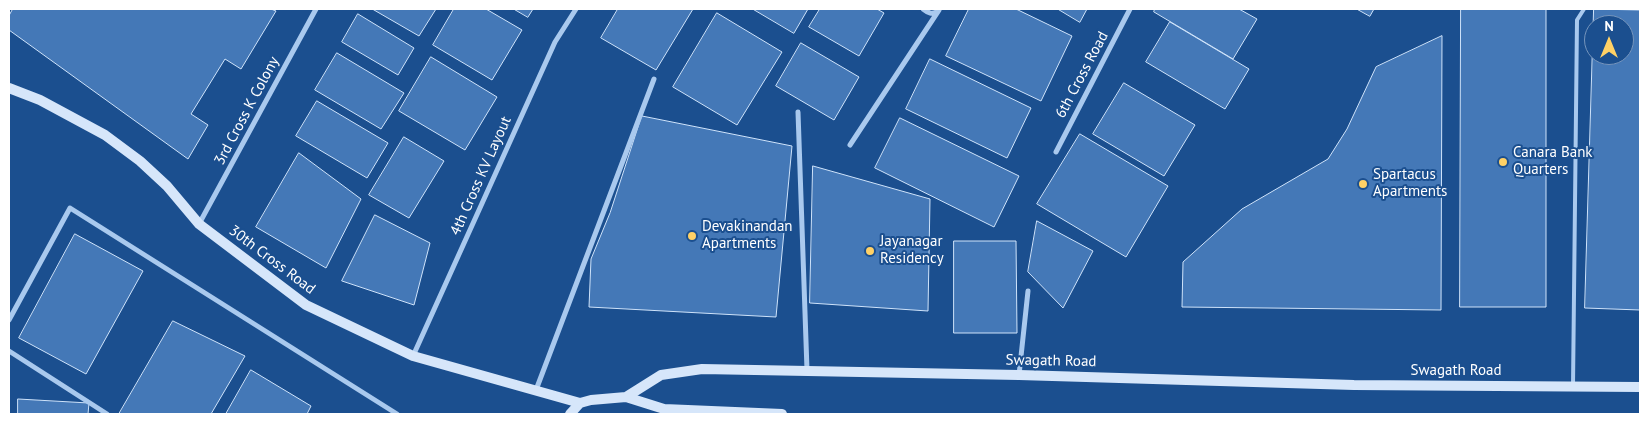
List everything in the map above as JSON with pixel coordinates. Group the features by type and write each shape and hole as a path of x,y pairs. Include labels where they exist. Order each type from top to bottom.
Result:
{"main road":[{"name":"30th Cross Road","path":"9,88 40,100 105,135 140,161 167,186 199,224 306,305 413,356 580,403"},
{"name":"Swagath Road","path":"626,397 661,375 702,369 1019,375 1354,385 1640,387"},
{"path":"570,414 580,403 591,400 626,397 664,412 782,414"}],"street":[{"name":"3rd Cross K Colony","path":"199,224 316,9"},
{"name":"4th Cross KV Layout","path":"413,356 555,42 576,9"},
{"path":"922,9 933,13 939,9"},
{"path":"850,145 939,9"},
{"name":"6th Cross Road","path":"1056,152 1130,9"},
{"path":"536,391 654,79"},
{"path":"798,112 807,370"},
{"path":"9,320 70,208 397,414"},
{"path":"1019,375 1028,291"},
{"path":"9,351 107,414"}],"lane":[{"path":"1573,386 1578,20 1584,9"}],"building":[{"path":"13,9 271,9 276,11 241,69 225,59 191,114 208,125 188,159 9,30 9,16"},
{"path":"375,9 436,9 419,36"},
{"path":"454,9 486,9 522,30 492,80 433,45"},
{"path":"514,9 533,9 528,17"},
{"path":"618,9 693,9 656,70 601,38"},
{"path":"753,9 808,9 794,33"},
{"path":"820,9 877,9 884,13 859,56 809,27"},
{"path":"969,9 1016,9 1072,36 1041,101 946,56"},
{"path":"1058,9 1087,9 1080,22"},
{"path":"1155,9 1239,9 1257,19 1233,59 1154,12"},
{"path":"1357,9 1374,9 1370,16"},
{"name":"Canara Bank Quarters","path":"1461,9 1546,9 1546,307 1460,307"},
{"path":"1594,9 1640,10 1640,310 1585,308 1592,65 1634,65 1634,15 1594,15"},
{"path":"717,13 782,52 737,125 673,87"},
{"path":"358,14 414,48 398,75 342,42"},
{"path":"1170,22 1249,69 1225,109 1146,62"},
{"name":"Spartacus Apartments","path":"1442,36 1441,310 1182,307 1183,262 1242,209 1328,159 1347,129 1376,67"},
{"path":"801,43 859,77 834,120 776,86"},
{"path":"337,53 404,93 381,129 315,90"},
{"path":"431,57 497,97 465,150 399,111"},
{"path":"930,59 1031,108 1007,158 906,109"},
{"path":"1124,83 1195,125 1164,176 1093,134"},
{"path":"317,101 388,143 367,178 296,136"},
{"name":"Devakinandan Apartments","path":"642,116 792,146 776,317 589,307 591,259 610,213"},
{"path":"900,118 1019,176 994,227 875,168"},
{"path":"1080,134 1168,186 1126,257 1037,204"},
{"path":"404,137 444,161 409,218 369,195"},
{"path":"299,153 361,199 326,268 256,227"},
{"name":"Jayanagar Residency","path":"813,166 930,199 928,311 810,303"},
{"path":"375,215 430,243 414,305 342,281"},
{"path":"1037,221 1093,251 1063,308 1028,272"},
{"path":"75,234 143,271 86,374 19,338"},
{"path":"954,241 1016,241 1017,333 954,333"},
{"path":"173,321 245,356 211,414 119,414"},
{"path":"251,370 311,406 307,414 226,414"},
{"path":"18,399 89,403 88,414 18,414"}],"place":[{"name":"Canara Bank Quarters","path":"1503,162"},
{"name":"Spartacus Apartments","path":"1363,184"},
{"name":"Devakinandan Apartments","path":"692,236"},
{"name":"Jayanagar Residency","path":"870,251"}]}
